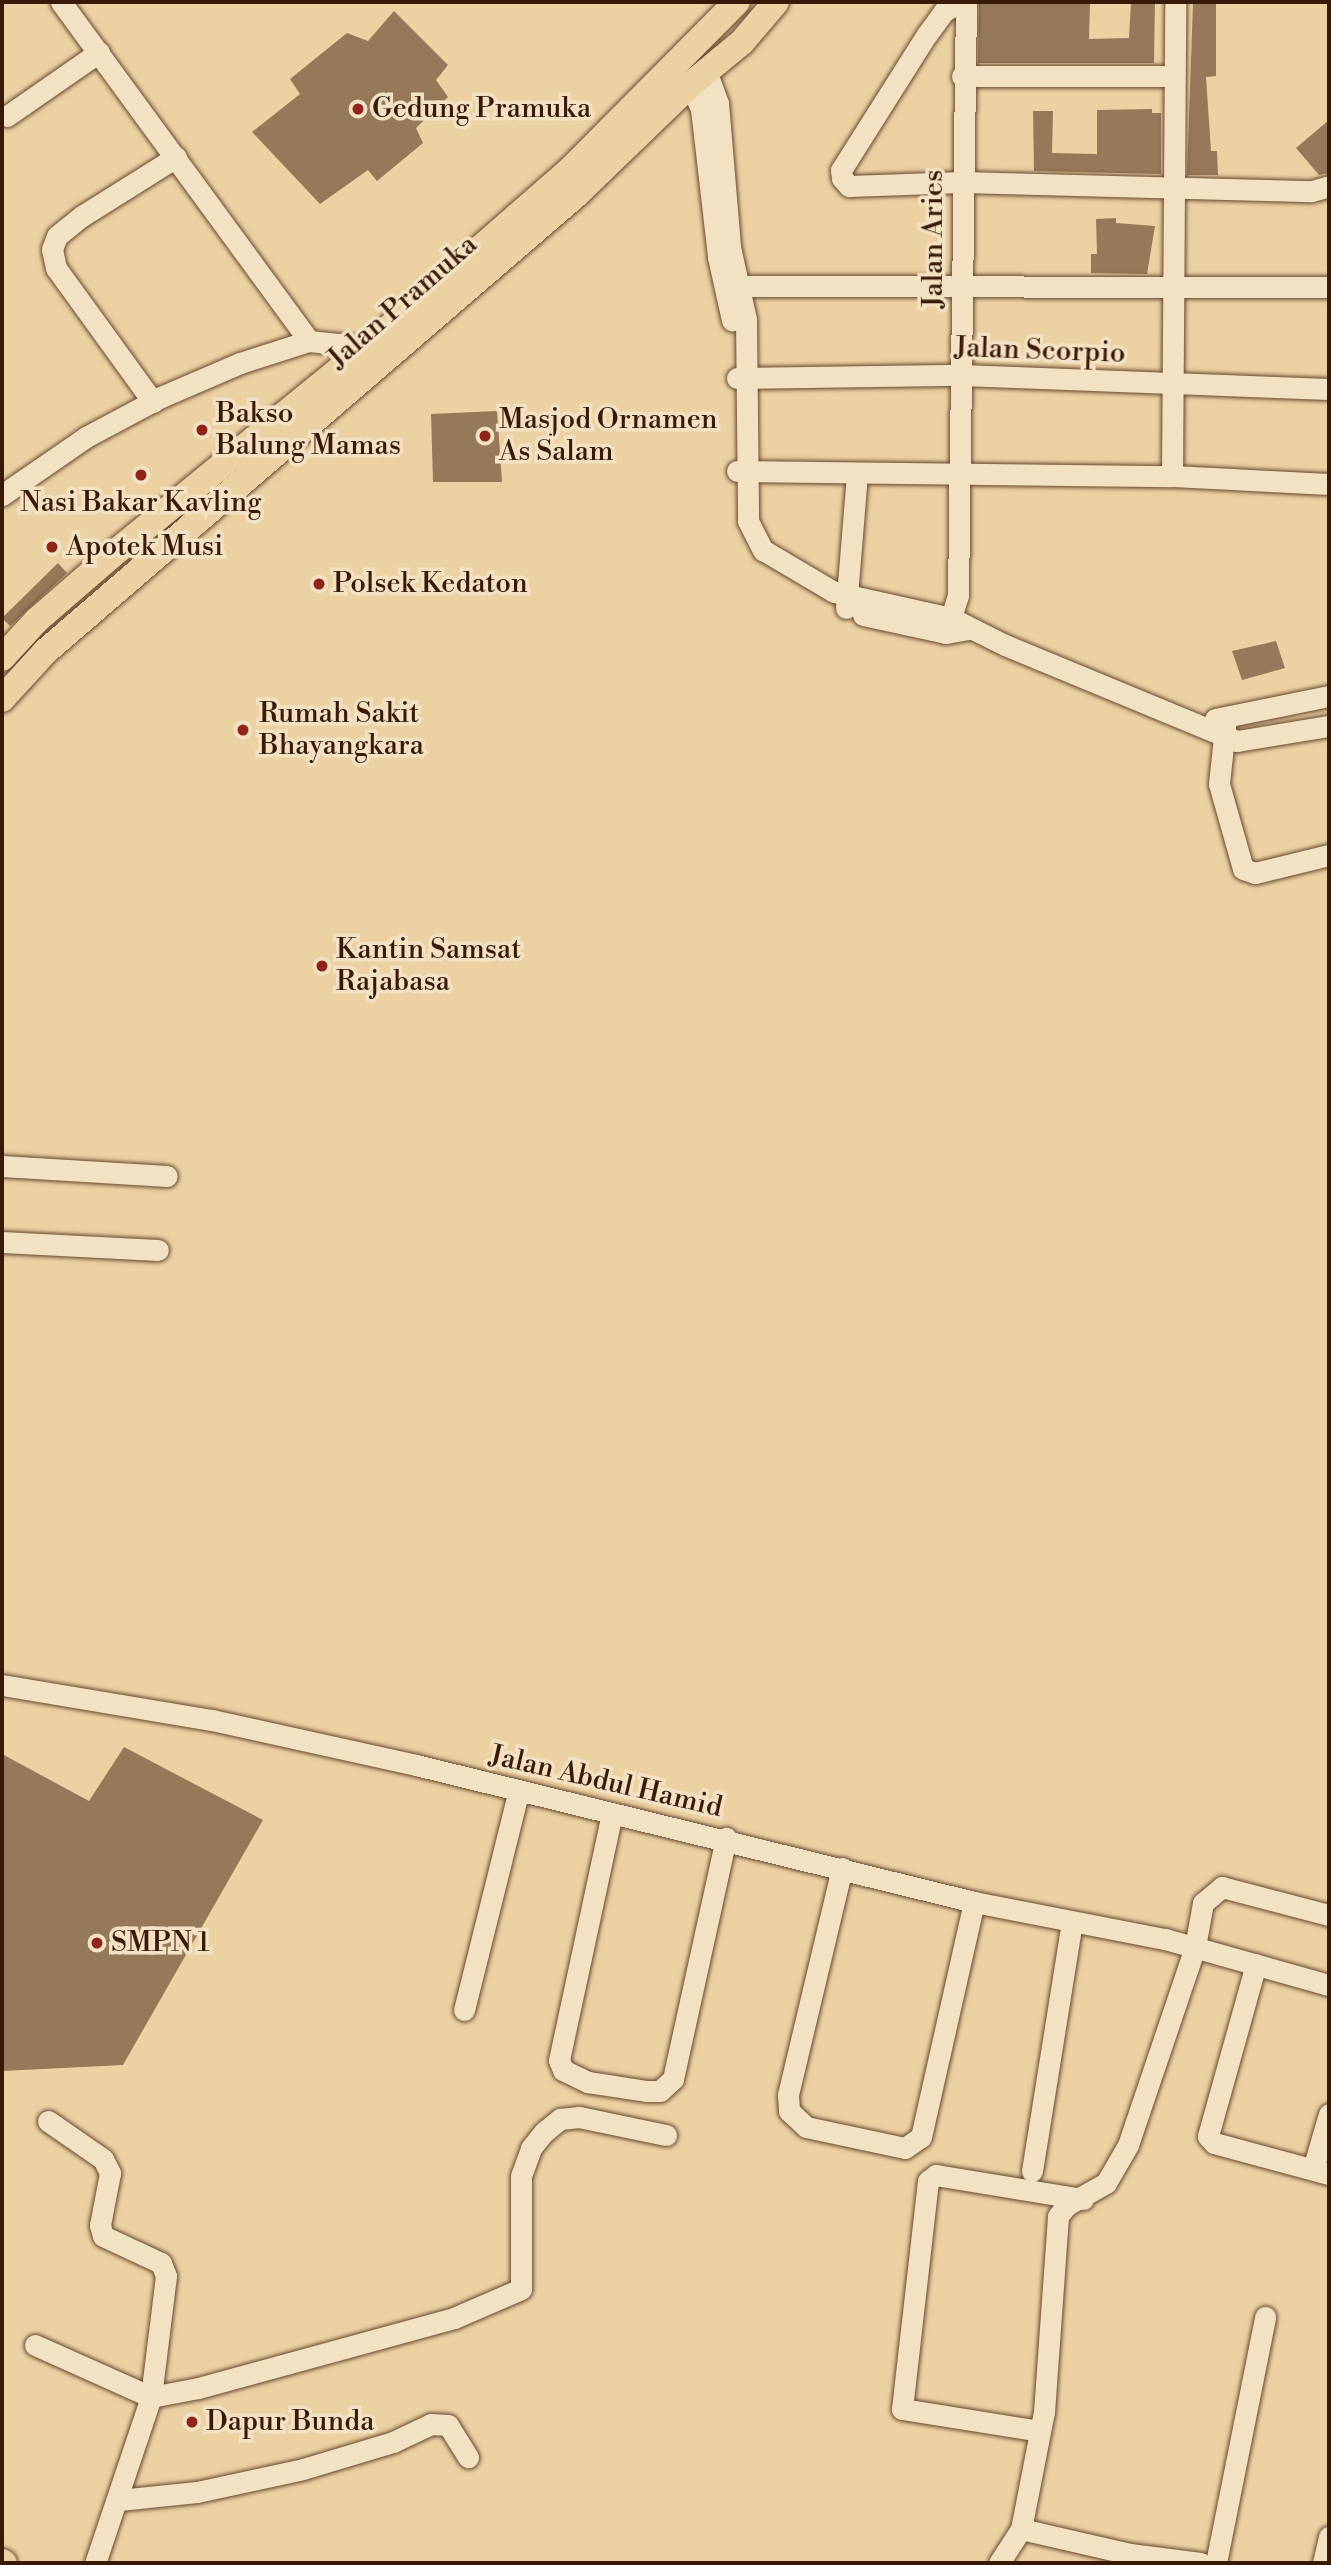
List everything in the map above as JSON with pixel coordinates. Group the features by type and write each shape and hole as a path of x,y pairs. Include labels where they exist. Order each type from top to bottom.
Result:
{"main road":[{"name":"Jalan Pramuka","path":"2,699 46,651 377,353 569,171 737,2"},
{"name":"Jalan Pramuka","path":"2,658 37,620 112,555 377,353 577,194 698,79 743,42 776,2"},
{"path":"112,555 132,575"}],"street":[{"path":"61,2 309,341"},
{"path":"963,2 944,11 927,34 839,174 849,186 962,182 1312,191 1329,186"},
{"name":"Jalan Aries","path":"956,626 961,475 963,2"},
{"path":"1172,476 1170,383 1175,2"},
{"path":"7,116 99,52"},
{"path":"962,76 1173,76"},
{"path":"698,79 718,103 743,378 742,472 734,520 737,536 747,550 788,581 847,604 956,626 1195,722 1225,727 1255,741 1329,726"},
{"path":"153,402 56,268 52,249 57,236 82,216 176,157"},
{"path":"733,286 961,283 1329,287"},
{"path":"2,495 86,437 153,402 240,363 309,341 377,353"},
{"name":"Jalan Scorpio","path":"743,378 962,375 1329,389"},
{"path":"742,472 1172,476 1329,484"},
{"path":"847,604 857,475"},
{"path":"1225,727 1329,696"},
{"path":"1225,727 1219,784 1242,869 1255,873 1329,855"},
{"path":"2,1166 167,1176"},
{"path":"2,1242 158,1250"},
{"name":"Jalan Abdul Hamid","path":"2,1685 212,1720 518,1793 726,1838 974,1902 1195,1947 1329,1985"},
{"path":"464,2010 518,1793"},
{"path":"612,1813 559,2060 563,2070 588,2082 660,2091 673,2079 726,1838"},
{"path":"842,1868 788,2095 789,2110 806,2127 905,2148 921,2137 974,1902"},
{"path":"999,2563 1021,2529 1040,2431 1051,2349 1055,2228 1067,2204 1083,2199 1107,2183 1128,2145 1195,1947 1203,1903 1222,1887 1329,1915"},
{"path":"1032,2171 1072,1922"},
{"path":"1256,1964 1208,2136 1214,2144 1321,2172 1329,2114"},
{"path":"35,2345 150,2397 198,2388 454,2318 508,2297 521,2289 522,2176 531,2148 544,2132 560,2119 579,2117 666,2135"},
{"path":"48,2121 103,2159 110,2173 100,2225 103,2236 161,2263 165,2287 150,2397 119,2500 95,2563"},
{"path":"1040,2431 902,2409 928,2181 936,2175 1083,2199"},
{"path":"1216,2563 1265,2317"},
{"path":"119,2500 197,2491 303,2469 393,2442 431,2424 448,2425 468,2458"},
{"path":"1021,2529 1130,2554 1200,2563"},
{"path":"1323,2563 1329,2537"}],"building":[{"path":"979,2 1090,2 1089,39 1129,38 1131,2 1155,2 1154,63 978,63"},
{"path":"1193,2 1216,2 1216,76 1206,77 1211,151 1217,151 1218,175 1187,175"},
{"name":"Gedung Pramuka","path":"394,11 448,65 436,80 448,97 416,128 423,143 377,181 368,170 320,204 252,132 300,94 290,79 347,33 368,41"},
{"path":"1152,109 1152,113 1161,113 1161,174 1034,171 1033,111 1053,111 1052,153 1097,154 1097,110"},
{"path":"1329,120 1329,173 1319,175 1296,148"},
{"path":"1116,218 1116,223 1155,226 1147,274 1091,273 1091,254 1097,254 1096,219"},
{"path":"497,411 502,482 433,482 431,414"},
{"path":"58,563 67,573 10,626 2,618"},
{"path":"1276,641 1285,668 1242,680 1232,651"},
{"name":"SMPN 1","path":"124,1747 263,1820 123,2065 2,2071 2,1754 89,1801"}],"place":[{"name":"Gedung Pramuka","path":"358,109"},
{"name":"Bakso Balung Mamas","path":"202,430"},
{"name":"Masjod Ornamen As Salam","path":"485,436"},
{"name":"Nasi Bakar Kavling","path":"141,475"},
{"name":"Apotek Musi","path":"52,547"},
{"name":"Polsek Kedaton","path":"319,584"},
{"name":"Rumah Sakit Bhayangkara","path":"243,730"},
{"name":"Kantin Samsat Rajabasa","path":"322,966"},
{"name":"SMPN 1","path":"97,1943"},
{"name":"Dapur Bunda","path":"192,2422"}]}
